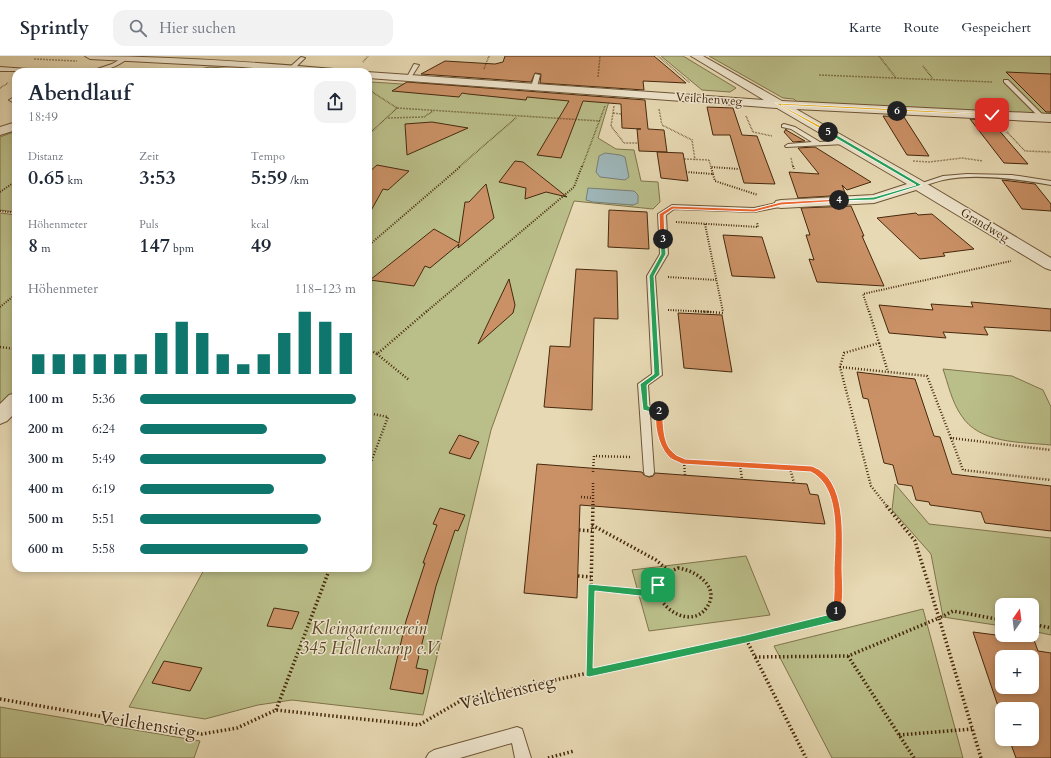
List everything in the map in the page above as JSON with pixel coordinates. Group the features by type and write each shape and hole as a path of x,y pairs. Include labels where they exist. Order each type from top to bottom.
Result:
{"street":[{"path":"90,56 201,61 292,68"},
{"name":"Grandweg","path":"696,56 776,104 919,185 1051,264"},
{"path":"182,68 201,61"},
{"name":"Veilchenweg","path":"372,75 776,104 1047,118"},
{"path":"0,131 12,127"},
{"path":"781,204 874,199 919,185"},
{"path":"0,416 12,404"}],"lane":[{"path":"104,68 114,65 126,58"},
{"path":"292,68 303,58"},
{"path":"408,78 416,66"},
{"path":"0,69 12,70"},
{"path":"534,87 537,75"},
{"path":"1006,81 1047,118"},
{"path":"784,126 793,128 819,144"},
{"path":"788,146 845,142"},
{"path":"919,185 944,178 960,177 1025,179 1051,183"},
{"path":"649,472 643,384 657,375 651,276 664,254 662,214 672,207 754,210 781,204"},
{"path":"434,758 517,734 523,758"}],"path":[{"path":"598,79 600,56"},
{"path":"658,56 708,99"},
{"path":"879,56 896,78"},
{"path":"30,58 90,61 107,67"},
{"path":"923,66 933,79"},
{"path":"819,75 994,82"},
{"path":"372,92 397,108 600,121"},
{"path":"378,354 574,186 610,92"},
{"path":"656,95 662,125 692,140 695,160"},
{"path":"614,106 611,126 624,143 638,143"},
{"path":"372,131 397,108"},
{"path":"387,118 424,117 434,111"},
{"path":"612,113 621,114"},
{"path":"745,114 752,132 772,136"},
{"path":"992,115 1025,150 1051,152"},
{"path":"372,243 517,116"},
{"path":"684,159 709,160 715,182 781,204"},
{"path":"711,167 739,169"},
{"path":"686,172 713,174"},
{"path":"0,192 12,184"},
{"path":"0,211 12,212"},
{"path":"653,309 723,313 705,224"},
{"path":"888,372 863,294 1037,256"},
{"path":"651,276 716,280"},
{"path":"0,307 12,297"},
{"path":"879,343 844,354 840,367 871,486 915,541 981,758"},
{"path":"0,347 12,348"},
{"path":"372,351 378,354 409,380"},
{"path":"840,367 927,376 963,470 1051,480"},
{"path":"372,414 388,417 372,459"},
{"path":"951,438 1051,450"},
{"path":"663,440 671,455 684,462 790,468 794,483"},
{"path":"593,472 594,456 631,458 630,451"},
{"path":"684,462 685,475"},
{"path":"740,465 742,479"},
{"name":"Veilchenstieg","path":"0,699 202,734 237,728 276,710 419,725 462,700 746,639 834,618 839,595 838,568 840,536 838,514 832,491 823,474 812,469 790,468"},
{"path":"589,673 593,483"},
{"path":"581,497 592,498"},
{"path":"592,526 656,560 669,571"},
{"path":"580,530 592,531"},
{"path":"678,568 698,574 705,581 710,590 711,600 708,609 701,615 691,617 680,616 670,611 658,594 658,585 662,576 669,571 678,568"},
{"path":"276,710 328,572"},
{"path":"578,576 591,577"},
{"path":"591,587 658,594"},
{"path":"755,657 848,656 953,612 995,619"},
{"path":"1039,625 1051,628"},
{"path":"746,639 806,758"},
{"path":"848,656 914,758"},
{"path":"899,735 972,729"},
{"path":"548,758 574,751"}],"green space":[{"path":"661,56 683,56 736,88 730,92 702,90"},
{"path":"709,56 1051,56 1051,115 797,102 794,99 783,98"},
{"name":"Kleingartenverein 345 Hellenkamp e.V.","path":"372,82 610,98 598,138 616,149 634,150 641,181 658,182 660,202 653,209 574,201 491,430 423,715 292,700 258,705 205,719 129,707 203,572 372,572","holes":["588,189 633,205 587,200"]},
{"path":"12,132 12,212 0,210 0,137"},
{"path":"0,213 12,214 12,394 0,406"},
{"path":"943,369 1012,376 1043,390 1051,407 1051,445 1002,440 978,432 969,424 958,410 950,393"},
{"path":"895,484 929,524 1051,538 1051,635 1039,632 1039,598 995,598 995,625 943,617 931,554 892,510"},
{"path":"746,556 770,615 649,631 632,570"},
{"path":"923,609 963,758 832,758 774,646"},
{"path":"0,707 200,741 194,758 0,758"}],"water":[{"path":"605,153 625,157 629,177 625,180 600,177 596,172 599,156"},
{"path":"588,188 634,191 638,195 638,203 633,205 593,202 586,200"}],"building":[{"path":"505,56 654,56 686,83 643,81 644,90 540,83 541,74 535,73 531,82 421,74 445,61 495,64 503,62"},
{"path":"1006,72 1051,74 1051,112 1046,112"},
{"path":"407,82 645,100 648,129 664,130 667,152 639,151 637,129 641,129 622,128 621,104 583,101 561,158 537,155 569,101 527,97 526,100 462,93 459,97 392,91"},
{"path":"707,107 733,108 742,135 757,136 775,184 744,183 730,135 713,135"},
{"path":"883,116 904,117 929,156 907,155"},
{"path":"970,119 990,120 1028,164 1004,163"},
{"path":"432,122 468,128 407,155 405,124"},
{"path":"786,129 805,141 793,142 784,132"},
{"path":"815,147 871,182 847,190 842,185 846,195 798,198 789,172 819,174 798,148"},
{"path":"657,152 683,153 688,181 661,178"},
{"path":"515,161 523,162 567,197 546,192 525,199 526,188 499,182"},
{"path":"377,165 409,171 388,190 383,189 372,209 372,169"},
{"path":"1002,180 1035,184 1051,204 1051,211 1022,209"},
{"path":"486,184 494,218 458,248 459,244 430,268 425,266 414,286 372,280 372,278 434,229 459,243 465,202 469,202"},
{"path":"851,206 864,236 862,236 884,286 817,282 809,259 814,260 806,235 810,235 801,208"},
{"path":"609,210 647,212 649,249 608,247"},
{"path":"916,213 918,215 932,214 974,249 943,253 945,256 920,259 877,218"},
{"path":"723,235 762,237 775,278 732,276"},
{"path":"576,269 617,271 618,319 594,318 592,410 544,407 550,346 570,347"},
{"path":"509,279 515,305 513,313 478,344"},
{"path":"971,302 1051,309 1051,331 984,327 988,335 943,332 946,338 889,333 879,305 933,310 931,304 973,307"},
{"path":"678,313 722,315 732,372 684,368"},
{"path":"857,372 915,379 934,436 940,437 952,474 1051,486 1051,531 985,523 981,512 930,505 929,502 916,500 912,486 898,484 893,465 884,463 868,399 863,398"},
{"path":"459,435 479,442 470,459 449,453"},
{"path":"537,464 642,472 644,475 649,477 653,476 655,473 807,484 810,494 818,495 825,524 580,505 577,598 524,593"},
{"path":"440,508 465,515 458,531 455,530 436,586 416,668 428,670 423,694 390,689 406,621 425,563 423,563 437,525 433,524"},
{"path":"274,608 299,612 292,629 267,626"},
{"path":"973,632 995,635 995,642 1035,642 1038,650 995,650 995,694 1039,694 1039,651 1051,653 1051,758 1016,758 1012,746 1039,746 1039,702 997,702"},
{"path":"164,661 202,668 190,691 152,683"}],"route":[{"path":"658,585 658,594 591,587 589,673 746,639 834,618 839,595 838,568 840,536 838,514 832,491 823,474 812,469 684,462 671,455 665,446 661,434 659,410 645,409 643,384 657,375 651,276 664,254 662,214 672,207 754,210 781,204 874,199 919,185 776,104 992,115"}]}
